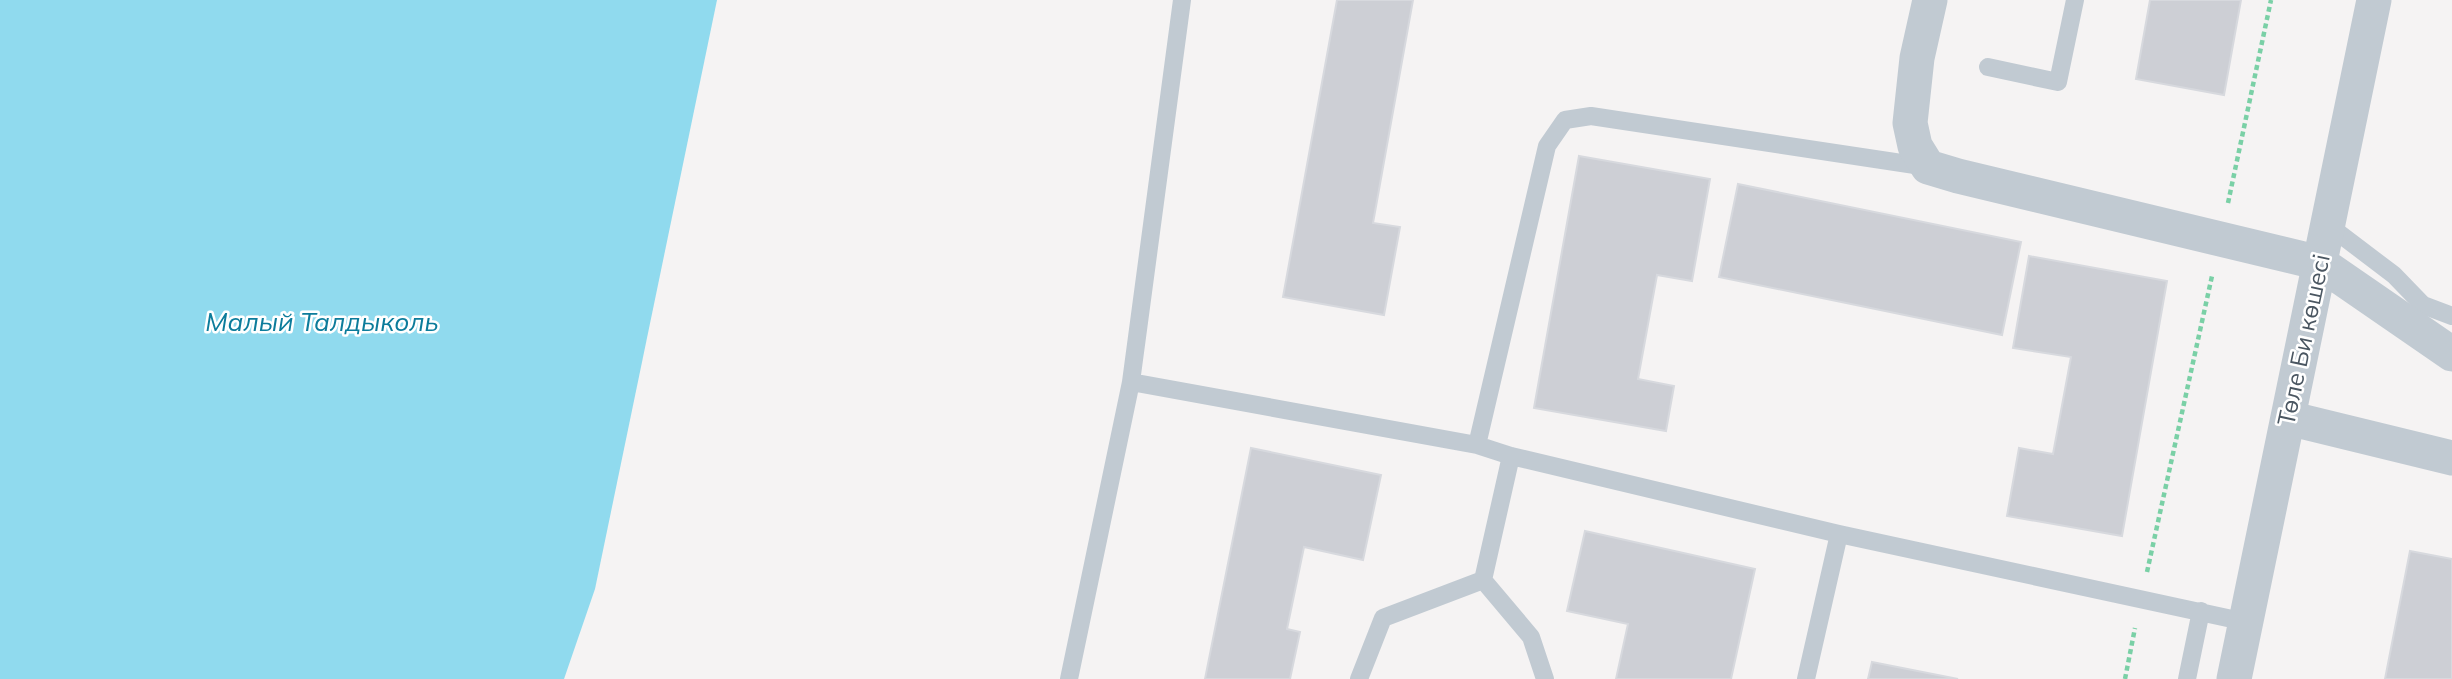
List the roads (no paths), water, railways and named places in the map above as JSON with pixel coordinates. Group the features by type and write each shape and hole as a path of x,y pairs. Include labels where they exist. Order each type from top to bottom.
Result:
{"street":[{"path":"1930,0 1917,58 1910,123 1915,146 1928,167 2320,263 2452,354"},
{"name":"Төле Би көшесі","path":"2234,679 2374,0"},
{"path":"2288,418 2452,458"}],"lane":[{"path":"1069,679 1131,382 1182,0"},
{"path":"1988,67 2058,82 2075,0"},
{"path":"1478,446 1547,146 1565,120 1591,116 1928,167"},
{"path":"2328,225 2394,275 2423,305 2452,316"},
{"path":"1131,382 1478,446 1839,534 2246,622"},
{"path":"1483,580 1511,456"},
{"path":"1806,679 1839,534"},
{"path":"1359,679 1383,618 1483,580"},
{"path":"1483,580 1531,636 1545,679"},
{"path":"2187,679 2201,611"}],"water":[{"name":"Малый Талдыколь","path":"0,0 717,0 595,589 564,679 0,679"}]}
